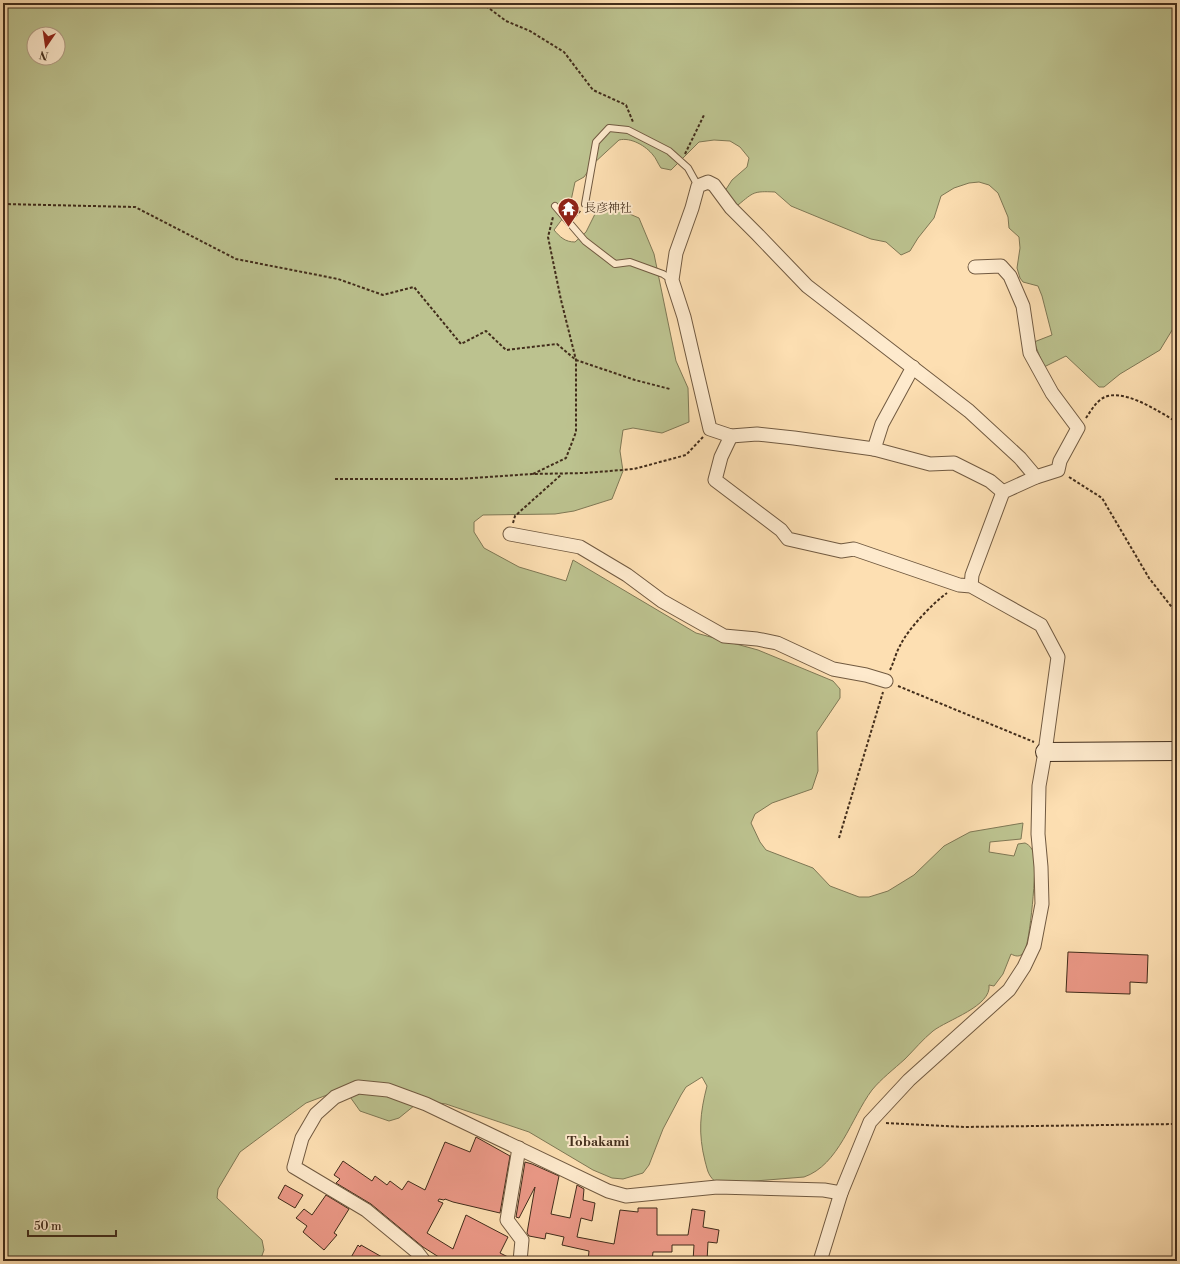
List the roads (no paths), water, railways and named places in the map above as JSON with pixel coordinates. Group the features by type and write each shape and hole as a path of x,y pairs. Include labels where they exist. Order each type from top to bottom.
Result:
{"street":[{"path":"1003,492 990,481 954,463 930,464 874,449 757,434 731,436 710,429 684,316 672,280 676,253 698,186 708,182 714,185 731,208 807,286 969,411 1020,458 1036,477"},
{"path":"965,586 972,574 1003,492 1036,477 1058,470 1060,461 1078,428 1052,393 1030,353 1023,306 1010,276 1001,266 975,267"},
{"path":"874,449 882,424 913,367"},
{"path":"731,436 720,457 715,480 781,530 788,539 841,552 854,549 965,586 1041,625 1058,657 1039,786 1038,834 1042,904 1034,946 1024,967 1009,990 909,1080 870,1122 840,1193 820,1261"},
{"path":"510,534 580,547 626,575 662,601 724,636 757,639 777,644 833,669 866,675 886,681"},
{"path":"1045,752 1177,751"},
{"path":"424,1261 417,1252 366,1210 294,1167 302,1138 316,1114 335,1097 358,1087 388,1090 426,1104 608,1191 626,1196 716,1187 824,1190 840,1193"},
{"path":"519,1148 507,1220 522,1240 520,1261"}],"lane":[{"path":"585,204 596,142 609,128 628,130 669,151 688,168 698,186"},
{"path":"555,206 585,241 615,264 630,262 663,274 672,280"}],"place":[{"name":"長彦神社","path":"569,228"}],"district":[{"name":"Tobakami","path":"598,1141"}]}
